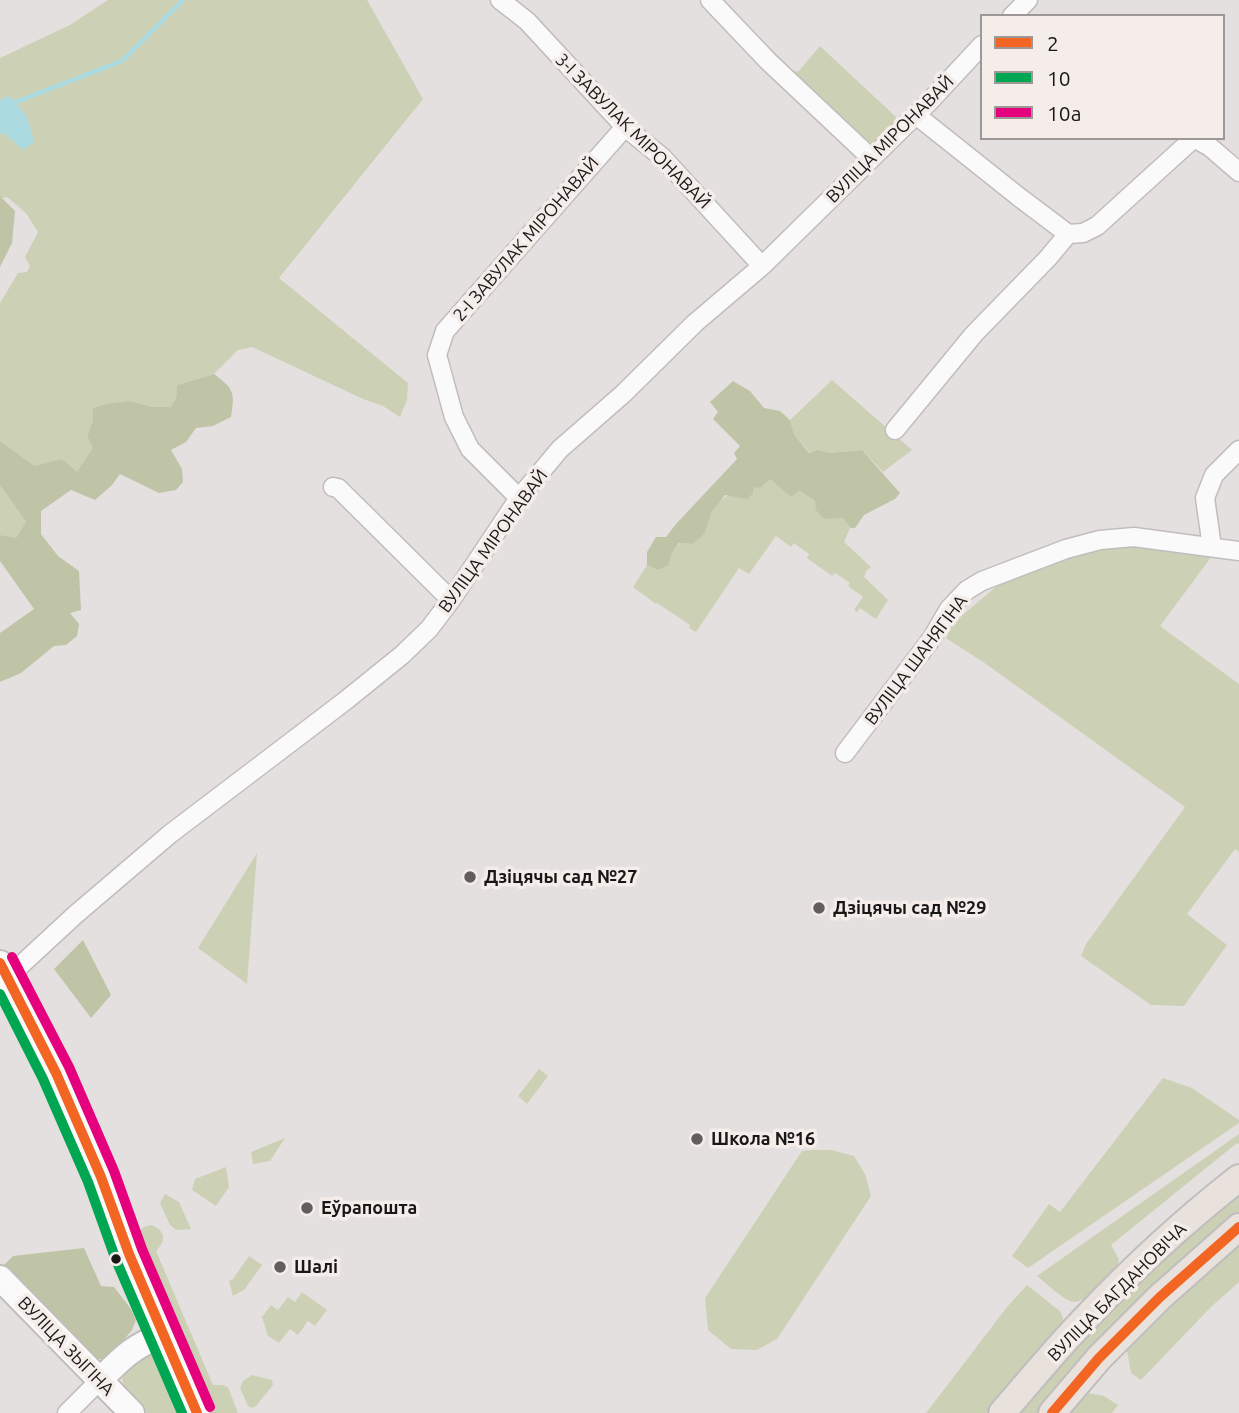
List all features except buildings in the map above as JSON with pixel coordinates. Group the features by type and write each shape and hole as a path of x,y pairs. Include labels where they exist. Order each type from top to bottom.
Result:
{"main road":[{"path":"4,970 56,1073 197,1413"},
{"name":"ВУЛІЦА БАГДАНОВІЧА","path":"1002,1413 1083,1321 1133,1270 1209,1201 1239,1178"},
{"name":"ВУЛІЦА БАГДАНОВІЧА","path":"1052,1413 1098,1358 1160,1297 1239,1227"},
{"name":"ВУЛІЦА ЗЫГІНА","path":"0,1278 132,1413"},
{"path":"100,1380 127,1353 144,1342 163,1335"}],"street":[{"name":"3-І ЗАВУЛАК МІРОНАВАЙ","path":"500,0 527,21 625,127 663,158 762,266"},
{"path":"710,0 768,61 871,158"},
{"path":"1014,14 1028,0"},
{"name":"ВУЛІЦА МІРОНАВАЙ","path":"4,970 75,915 170,834 402,655 429,629 519,498 560,449 762,266 916,115 980,47"},
{"path":"916,115 1068,234 1083,233 1097,226 1192,140"},
{"name":"2-І ЗАВУЛАК МІРОНАВАЙ","path":"519,498 470,449 454,417 437,355 445,331 625,127"},
{"path":"1198,140 1239,172"},
{"path":"895,430 974,334 1068,234"},
{"path":"1212,547 1205,498 1214,475 1239,450"},
{"path":"333,487 338,488 450,600"},
{"name":"ВУЛІЦА ШАНЯГІНА","path":"845,753 932,638 949,609 967,590 982,581 1066,549 1100,540 1134,537 1239,551"},
{"path":"66,1413 100,1380"}],"green space":[{"path":"108,0 367,0 423,99 279,278 408,383 407,400 400,417 383,406 252,347 238,350 214,374 177,385 176,399 170,407 153,407 131,401 93,420 87,436 94,448 77,473 62,459 34,467 0,441 0,303 18,273 27,272 30,266 25,257 38,232 26,213 7,197 0,199 0,58 70,25"},
{"path":"820,46 896,117 896,124 874,147 868,147 791,76 799,71"},
{"path":"0,196 15,211 12,243 0,267"},
{"path":"214,374 232,392 231,417 213,426 196,428 186,442 171,450 182,469 183,482 176,490 159,493 120,474 95,500 71,490 41,511 41,534 58,556 79,571 81,610 70,613 79,624 77,636 66,645 54,646 21,673 0,682 0,633 34,609 0,561 0,535 16,538 26,522 0,485 0,441 34,466 62,459 77,472 93,448 87,436 93,420 93,408 131,401 153,407 170,407 176,399 177,385"},
{"path":"832,380 912,450 883,472 862,450 829,453 818,450 810,453 794,434 790,420"},
{"path":"733,381 750,391 764,408 780,411 790,420 794,434 809,453 818,450 829,453 862,450 900,493 895,499 864,515 855,528 850,528 843,518 824,519 816,510 815,501 799,491 791,497 770,479 760,488 753,487 753,493 747,499 725,495 712,511 704,534 693,544 679,543 672,553 669,565 658,570 647,565 647,552 656,537 666,537 737,459 734,453 740,446 713,419 718,412 710,402"},
{"path":"770,478 791,497 798,491 843,518 850,528 844,542 871,567 864,577 888,600 876,619 860,608 857,612 854,610 863,597 848,586 850,583 835,573 832,576 807,558 809,554 794,543 791,547 776,536 749,574 739,568 696,632 689,628 690,625 633,587 647,565 658,570 669,565 672,553 680,543 693,544 704,531 712,510 723,498"},
{"path":"0,485 26,522 16,539 0,535"},
{"path":"1135,545 1212,556 1160,626 1239,684 1239,852 1235,849 1187,914 1227,945 1184,1006 1151,1005 1081,956 1086,944 1185,807 946,638 951,625 998,585 1066,557 1100,547"},
{"path":"257,853 247,984 198,948"},
{"path":"83,940 111,995 91,1018 54,969"},
{"path":"539,1069 548,1076 527,1104 518,1096"},
{"path":"1163,1078 1192,1088 1239,1120 1239,1123 1028,1268 1012,1256 1049,1204 1060,1212"},
{"path":"1239,1134 1239,1144 1111,1245 1119,1259 1118,1265 1090,1295 1076,1302 1070,1301 1037,1276"},
{"path":"285,1138 270,1161 253,1164 251,1152"},
{"path":"831,1150 854,1156 865,1174 871,1196 777,1339 757,1350 731,1349 708,1330 705,1298 802,1151"},
{"path":"226,1167 229,1187 216,1206 192,1190 195,1179"},
{"path":"1239,1193 1239,1215 1101,1340 1037,1413 1015,1413 1141,1276"},
{"path":"165,1194 179,1202 191,1229 176,1230 170,1225 160,1203"},
{"path":"152,1225 162,1233 162,1244 156,1251 213,1385 228,1387 238,1413 210,1413 137,1240 141,1229"},
{"path":"1239,1246 1239,1282 1211,1307 1141,1380 1131,1373 1126,1345 1233,1247"},
{"path":"84,1248 101,1286 114,1287 136,1320 132,1330 107,1360 92,1358 3,1266 13,1256"},
{"path":"249,1256 262,1265 244,1290 233,1296 229,1281"},
{"path":"1027,1285 1061,1312 1064,1323 986,1413 926,1413 1007,1307"},
{"path":"302,1292 327,1310 315,1326 308,1321 298,1335 290,1329 279,1343 268,1336 262,1317 271,1305 278,1310 288,1297 295,1302"},
{"path":"142,1356 152,1356 160,1361 182,1413 147,1413 128,1395 123,1377 126,1369"},
{"path":"252,1375 272,1380 273,1385 253,1408 248,1406 240,1388 243,1381"},
{"path":"1089,1393 1104,1396 1118,1405 1112,1413 1066,1413 1080,1397"}],"water":[{"path":"10,96 27,117 34,142 23,150 4,133 0,134 0,100"}],"waterway":[{"path":"0,108 122,61 183,0"}],"transit line":[{"name":"10а","path":"12,957 69,1067 114,1171 142,1249 210,1407"},
{"name":"2","path":"0,963 56,1073 197,1413"},
{"name":"10","path":"0,994 43,1079 88,1182 116,1260 182,1413"},
{"name":"2","path":"1052,1413 1099,1358 1160,1297 1239,1227"}],"place":[{"name":"Дзіцячы сад №27","path":"470,877"},
{"name":"Дзіцячы сад №29","path":"819,908"},
{"name":"Школа №16","path":"697,1139"},
{"name":"Еўрапошта","path":"307,1208"},
{"name":"Шалі","path":"280,1267"}]}
